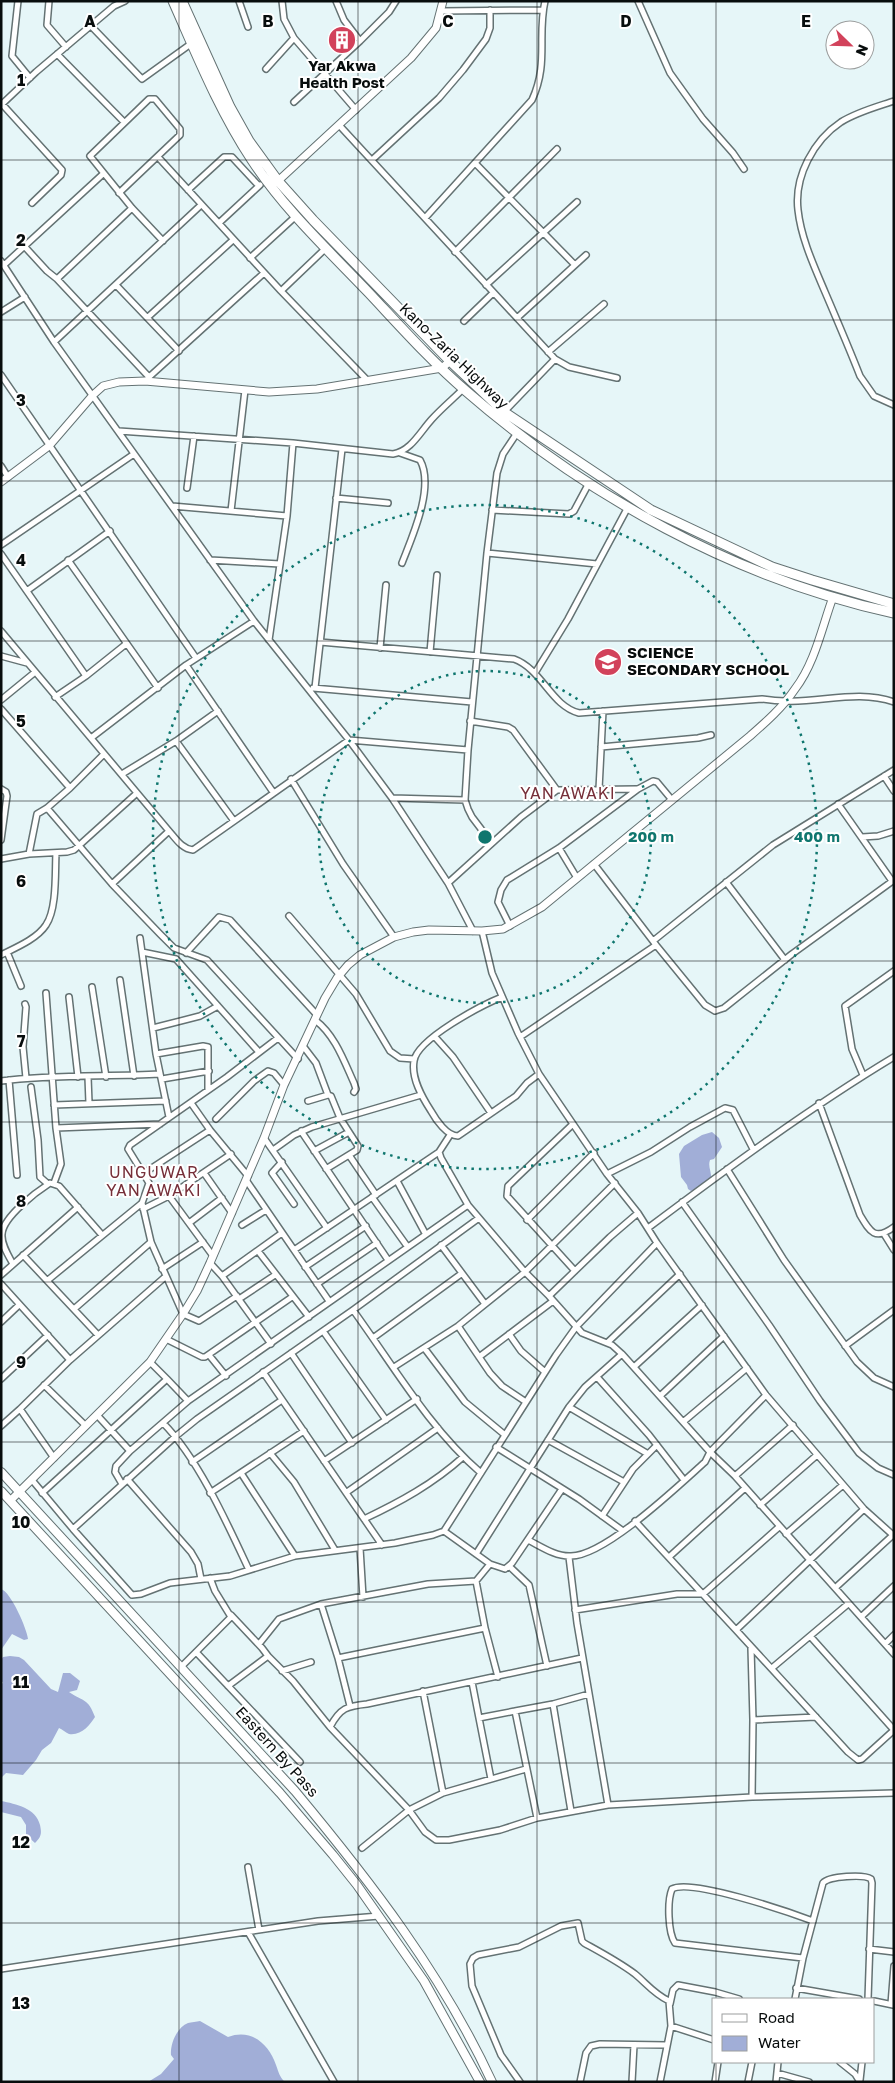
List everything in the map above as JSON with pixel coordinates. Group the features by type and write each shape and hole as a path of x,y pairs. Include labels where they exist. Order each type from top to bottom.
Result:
{"highway":[{"name":"Kano-Zaria Highway","path":"173,1 221,108 263,182 464,389 517,433 589,483 670,530 789,583 894,613"},
{"name":"Kano-Zaria Highway","path":"182,1 230,107 249,141 278,181 313,220 450,361 504,412 651,510 772,567 828,586 894,604"}],"main road":[{"name":"Eastern By Pass","path":"1,1472 21,1491 294,1791 339,1844 388,1908 450,2003 492,2082"},
{"name":"Eastern By Pass","path":"1,1491 280,1793 351,1878 424,1981 480,2082"}],"street":[{"path":"18,1 12,56 30,78"},
{"path":"49,1 48,24 66,47"},
{"path":"32,203 61,175 62,170 2,104 114,6 125,1"},
{"path":"239,1 248,27"},
{"path":"282,1 284,19 294,38 356,110"},
{"path":"336,1 344,20 360,41"},
{"path":"294,102 360,41 389,12 396,1"},
{"path":"278,181 411,58 436,28 442,11 443,1"},
{"path":"425,218 532,100 537,88 542,65 543,10 545,1"},
{"path":"638,1 670,73 703,119 733,153 744,169"},
{"path":"372,160 439,98 463,70 486,39 490,28 490,10"},
{"path":"442,11 543,10"},
{"path":"91,26 142,79 192,44"},
{"path":"266,69 294,38"},
{"path":"57,54 124,122"},
{"path":"119,193 180,135 180,132 158,101 149,99 90,154 91,160 119,193 132,208 163,241"},
{"path":"894,101 850,117 818,142 800,180 798,209 805,242 860,376 874,396 894,405"},
{"path":"339,125 555,359 569,367 617,378"},
{"path":"455,252 557,149"},
{"path":"188,190 224,157 228,156 232,157 263,182 219,223"},
{"path":"158,157 233,240 368,381"},
{"path":"475,163 575,265"},
{"path":"103,174 25,247 3,263 54,342 254,621 349,740 392,798 448,883 473,931"},
{"path":"486,285 577,202"},
{"path":"54,342 201,204"},
{"path":"57,279 132,208"},
{"path":"250,258 296,216"},
{"path":"148,317 233,240"},
{"path":"25,247 57,279 147,379"},
{"path":"281,291 326,248"},
{"path":"518,318 586,255"},
{"path":"147,379 264,273"},
{"path":"116,285 179,351"},
{"path":"464,321 493,293"},
{"path":"1,312 25,297"},
{"path":"548,352 604,304"},
{"path":"504,412 555,359"},
{"path":"1,482 49,446 103,386 147,379 268,392 317,389 442,368 450,361"},
{"path":"1,376 196,658"},
{"path":"400,453 464,389"},
{"path":"231,511 245,390"},
{"path":"119,431 293,443 376,453 400,453 420,460 422,464 424,499 420,517 402,563"},
{"path":"492,842 472,817 465,800 468,750 486,553 492,510 500,462 517,433"},
{"path":"187,488 194,436"},
{"path":"269,640 287,516 293,443"},
{"path":"315,688 342,450"},
{"path":"1,545 134,454"},
{"path":"1,466 8,477"},
{"path":"492,510 569,514 574,511 589,483"},
{"path":"336,498 388,503"},
{"path":"172,506 287,516"},
{"path":"534,673 568,619 628,507"},
{"path":"28,590 110,531"},
{"path":"486,553 597,564"},
{"path":"1,554 28,590 86,676"},
{"path":"68,560 158,688"},
{"path":"210,560 280,564"},
{"path":"430,652 437,575"},
{"path":"380,648 386,584"},
{"path":"11,1500 150,1362 183,1314 197,1291 247,1178 284,1085 298,1059 325,998 340,975 360,955 394,937 429,930 482,931 510,926 542,907 764,724 786,702 806,672 833,597"},
{"path":"91,738 186,665 254,621"},
{"path":"1,631 34,673 185,849 193,850 349,740 468,750"},
{"path":"320,642 514,659 526,664 566,708 579,713 762,699 786,702 852,696 879,698 894,702"},
{"path":"55,696 86,676 126,644"},
{"path":"1,656 27,663"},
{"path":"186,665 273,792"},
{"path":"1,700 34,673"},
{"path":"307,687 472,702"},
{"path":"1,709 70,788"},
{"path":"122,774 176,741 218,711"},
{"path":"599,790 603,711"},
{"path":"470,721 504,725 513,730 557,790"},
{"path":"601,747 698,738 711,735"},
{"path":"176,741 234,821"},
{"path":"29,854 36,817 39,812 47,808 70,788 104,754"},
{"path":"520,1037 655,943 726,882 773,845 894,770"},
{"path":"884,776 894,791"},
{"path":"292,779 343,864 394,937"},
{"path":"510,926 498,902 504,883 559,848 638,789 656,781 672,800"},
{"path":"1,789 6,792 6,796 1,840"},
{"path":"448,883 492,842 557,790 638,789"},
{"path":"1,859 29,854 67,852 80,846 138,793"},
{"path":"392,798 465,800"},
{"path":"594,864 706,1005 716,1011 730,1004 785,960 893,881 838,804"},
{"path":"47,808 112,884 174,948 207,960 298,1059"},
{"path":"862,838 878,836 894,830"},
{"path":"112,884 169,831"},
{"path":"559,848 578,878"},
{"path":"1,956 36,935 46,926 52,911 56,853"},
{"path":"726,882 785,960"},
{"path":"289,916 356,994 390,1051 400,1058 414,1059"},
{"path":"186,953 219,917 225,917 230,920 326,1030 335,1044 354,1084 356,1089 354,1092"},
{"path":"482,931 488,961 520,1037 539,1074 607,1174 638,1213 657,1243 766,1395 864,1509 893,1535 835,1588"},
{"path":"140,938 156,1054 170,1116"},
{"path":"7,952 21,986"},
{"path":"142,952 176,959 259,1052"},
{"path":"863,1075 852,1049 845,1006 894,971"},
{"path":"120,980 134,1076"},
{"path":"92,987 106,1077"},
{"path":"12,1264 2,1241 3,1221 51,1183 61,1164 56,1128 54,1076 46,993"},
{"path":"502,996 471,1010 424,1044 414,1059 414,1069 421,1095 435,1118 450,1135 458,1136 516,1096 527,1083 539,1074"},
{"path":"70,997 78,1077"},
{"path":"24,1004 26,1007 24,1047 26,1078"},
{"path":"153,1028 200,1016 218,1006"},
{"path":"434,1037 453,1057 491,1113"},
{"path":"275,1275 199,1321 183,1314 151,1242 142,1206 149,1184 144,1172 131,1155 128,1147 278,1038"},
{"path":"156,1054 206,1046 210,1049 208,1090"},
{"path":"303,1046 316,1063 328,1095 333,1100 340,1118 358,1149 326,1169"},
{"path":"648,1228 753,1149 819,1103 894,1057"},
{"path":"1,1081 54,1076 161,1076 209,1071"},
{"path":"216,1119 268,1071 274,1073 284,1085"},
{"path":"88,1077 89,1103"},
{"path":"9,1080 17,1175"},
{"path":"31,1087 38,1140 40,1177 51,1183 78,1207 102,1235"},
{"path":"308,1101 328,1095"},
{"path":"273,1150 301,1132 340,1118 421,1095"},
{"path":"54,1105 166,1101"},
{"path":"191,1103 210,1130 231,1154 266,1210 329,1301"},
{"path":"819,1103 860,1215 867,1228 874,1234 884,1234 894,1227"},
{"path":"607,1174 651,1152 690,1127 725,1108 733,1110 753,1149"},
{"path":"56,1128 160,1124"},
{"path":"573,1124 508,1186 507,1196 575,1271"},
{"path":"144,1172 210,1130"},
{"path":"301,1132 388,1260"},
{"path":"314,1151 349,1132"},
{"path":"294,1250 439,1152 450,1135"},
{"path":"264,1138 327,1228"},
{"path":"439,1152 468,1205 525,1272 584,1334 608,1342 635,1366 683,1422 894,1654"},
{"path":"527,1220 594,1153"},
{"path":"48,1280 102,1235 142,1206 169,1196 231,1154"},
{"path":"350,1155 407,1246"},
{"path":"282,1162 272,1173 294,1204"},
{"path":"727,1169 784,1260 857,1362 874,1378 894,1387"},
{"path":"204,1172 232,1212"},
{"path":"396,1181 425,1233"},
{"path":"394,1367 458,1326 525,1272 615,1183"},
{"path":"169,1196 203,1242 222,1276 271,1344"},
{"path":"189,1223 222,1198"},
{"path":"682,1202 820,1401 859,1453 878,1468 894,1475"},
{"path":"122,1484 115,1469 130,1450 188,1401 226,1376 425,1233 468,1205"},
{"path":"1,1275 78,1207"},
{"path":"242,1225 266,1210"},
{"path":"479,1357 551,1299 575,1271 638,1213"},
{"path":"73,1529 176,1436 479,1218"},
{"path":"306,1267 366,1226"},
{"path":"222,1276 282,1233"},
{"path":"884,1234 894,1250"},
{"path":"74,1309 151,1242"},
{"path":"162,1269 203,1242"},
{"path":"317,1284 377,1243"},
{"path":"32,1480 132,1595 141,1594 170,1583 230,1576 295,1556 382,1545 444,1531 545,1372 576,1327 657,1243"},
{"path":"441,1245 485,1304"},
{"path":"258,1251 308,1317"},
{"path":"23,1255 98,1335"},
{"path":"374,1338 462,1274"},
{"path":"608,1342 680,1274"},
{"path":"1,1426 70,1360 165,1277"},
{"path":"1,1284 70,1360"},
{"path":"166,1339 202,1357 209,1355 292,1297"},
{"path":"1,1322 19,1305"},
{"path":"635,1366 702,1305"},
{"path":"353,1310 438,1428 463,1457 481,1473"},
{"path":"845,1346 894,1310"},
{"path":"458,1326 490,1373 502,1386 526,1402"},
{"path":"322,1331 386,1420"},
{"path":"509,1334 521,1351 545,1372"},
{"path":"1,1379 48,1335"},
{"path":"660,1396 724,1336"},
{"path":"425,1348 465,1402 505,1436"},
{"path":"291,1353 352,1443"},
{"path":"476,1554 568,1407 585,1387 622,1354"},
{"path":"209,1355 226,1376"},
{"path":"150,1362 188,1401"},
{"path":"683,1422 747,1368"},
{"path":"263,1372 382,1545"},
{"path":"597,1377 658,1445 684,1480"},
{"path":"42,1493 168,1379"},
{"path":"44,1385 86,1426"},
{"path":"528,1540 569,1557 580,1555 623,1532 705,1462 710,1452 766,1395"},
{"path":"324,1461 417,1399"},
{"path":"192,1462 282,1400"},
{"path":"568,1407 648,1454"},
{"path":"20,1409 54,1458"},
{"path":"97,1415 130,1450"},
{"path":"163,1423 176,1436 192,1462 249,1570"},
{"path":"734,1476 793,1425"},
{"path":"347,1492 438,1428"},
{"path":"210,1494 304,1431"},
{"path":"548,1440 624,1482"},
{"path":"602,1516 624,1482 658,1445"},
{"path":"496,1448 562,1489 623,1532"},
{"path":"270,1453 294,1482 335,1550"},
{"path":"760,1505 817,1455"},
{"path":"364,1519 423,1488 442,1476 463,1457"},
{"path":"241,1473 295,1556"},
{"path":"127,1479 191,1552 198,1564 201,1579"},
{"path":"786,1534 843,1485"},
{"path":"669,1558 745,1488"},
{"path":"444,1531 490,1564 500,1568 509,1566 562,1489"},
{"path":"736,1630 864,1509"},
{"path":"635,1521 848,1752 858,1760 862,1760 894,1730 810,1636"},
{"path":"575,1610 677,1594 703,1594 780,1527"},
{"path":"360,1548 363,1597"},
{"path":"569,1557 582,1658 608,1805"},
{"path":"258,1644 279,1619 321,1604 428,1584 476,1580 490,1564"},
{"path":"509,1566 529,1585 547,1666"},
{"path":"210,1578 215,1591 231,1614 330,1726 409,1810 425,1832 436,1840 449,1840 500,1830 537,1818 571,1810 608,1805 752,1797 894,1793"},
{"path":"476,1580 485,1628 498,1677"},
{"path":"861,1617 894,1586"},
{"path":"321,1604 338,1658 350,1706"},
{"path":"772,1668 848,1604"},
{"path":"181,1667 230,1618 231,1614"},
{"path":"338,1658 485,1628"},
{"path":"885,1644 894,1636"},
{"path":"751,1647 753,1720 752,1797"},
{"path":"196,1652 300,1762"},
{"path":"228,1686 268,1656"},
{"path":"330,1726 336,1716 350,1706 498,1677 582,1658"},
{"path":"282,1671 311,1662"},
{"path":"472,1682 491,1779"},
{"path":"423,1691 443,1792"},
{"path":"479,1718 552,1704 589,1694"},
{"path":"552,1704 571,1810"},
{"path":"515,1711 537,1818"},
{"path":"753,1720 816,1717"},
{"path":"362,1848 409,1810 443,1792 526,1769"},
{"path":"248,1867 259,1930"},
{"path":"795,1998 802,1958 824,1881 827,1879 869,1876 872,1882 868,1998"},
{"path":"802,1958 675,1944 670,1926 669,1894 672,1889 683,1886 742,1898 813,1921"},
{"path":"1,1969 318,1921 379,1916"},
{"path":"520,2082 501,2055 472,1986 470,1964 473,1958 478,1955 519,1947 561,1926 578,1923 584,1943 623,1965 645,1982 654,1993 670,2004"},
{"path":"248,1932 334,2082"},
{"path":"869,1950 894,1952"},
{"path":"875,2002 892,2004 894,1966"},
{"path":"660,2082 672,2026 670,2004 673,1990 678,1986 715,1992 736,1998"},
{"path":"796,1988 853,1998"},
{"path":"672,2026 712,2039"},
{"path":"580,2082 586,2053 591,2046 600,2044 667,2045"},
{"path":"632,2082 634,2045"},
{"path":"715,2082 718,2063"},
{"path":"748,2082 752,2063"},
{"path":"776,2082 778,2063"},
{"path":"841,2063 855,2074 860,2081"},
{"path":"860,2081 862,2063"},
{"path":"777,2073 808,2082"}],"water":[{"path":"712,1132 719,1138 722,1147 714,1159 710,1160 710,1186 691,1191 681,1177 679,1154 684,1146 702,1135"},
{"path":"1,1589 14,1604 28,1639 24,1640 12,1634 1,1650"},
{"path":"3,1657 19,1657 24,1660 51,1689 58,1692 63,1673 70,1673 80,1681 77,1690 69,1692 88,1703 95,1717 81,1732 69,1734 59,1728 51,1743 42,1750 23,1775 6,1773 1,1778 1,1684 3,1683 1,1680 1,1660"},
{"path":"1,1801 25,1808 34,1814 38,1819 41,1831 40,1837 35,1843 26,1835 26,1825 21,1817 1,1812"},
{"path":"200,2021 228,2037 244,2035 258,2040 269,2050 280,2076 285,2082 148,2082 161,2074 174,2059 171,2055 172,2046 175,2036 181,2028 188,2023"}],"place":[{"name":"Yar Akwa Health Post","path":"342,40"},
{"name":"SCIENCE SECONDARY SCHOOL","path":"608,662"}],"district":[{"name":"YAN AWAKI","path":"568,793"},
{"name":"UNGUWAR YAN AWAKI","path":"154,1181"}]}
